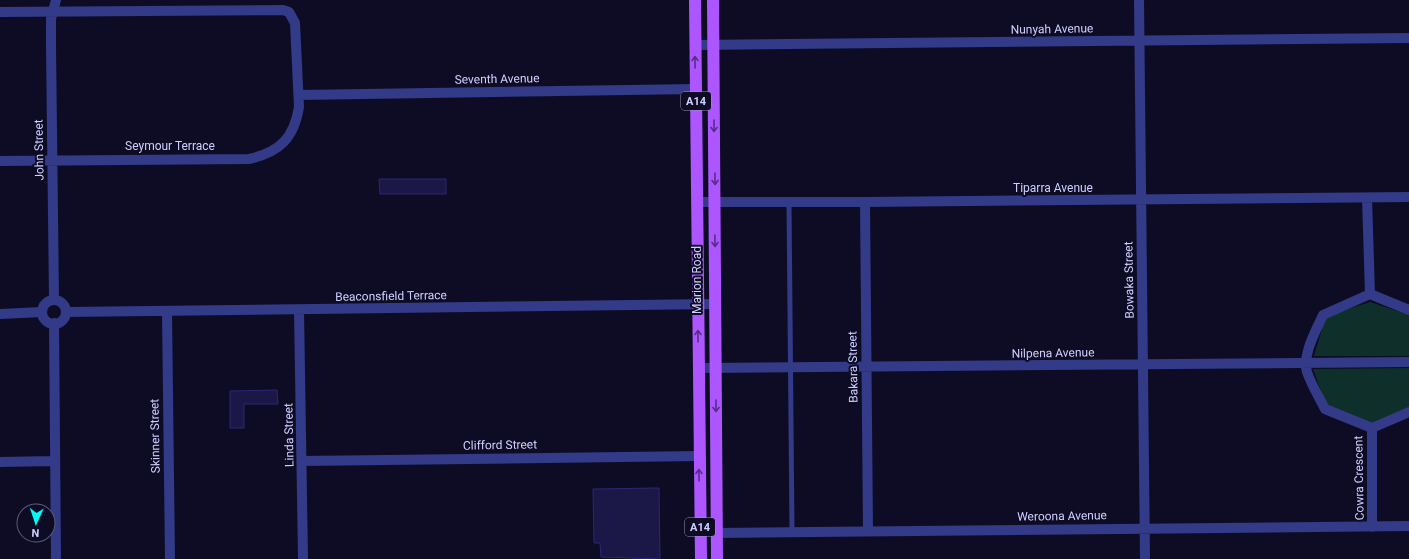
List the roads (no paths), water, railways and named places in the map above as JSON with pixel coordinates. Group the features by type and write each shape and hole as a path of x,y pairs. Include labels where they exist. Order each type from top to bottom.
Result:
{"main road":[{"name":"Marion Road","path":"695,0 697,304 701,559"},
{"name":"Marion Road","path":"713,0 717,559"},
{"path":"699,456 706,459 716,473"}],"street":[{"name":"John Street","path":"54,300 51,19 56,0"},
{"name":"Bowaka Street","path":"1139,0 1145,559"},
{"name":"Seymour Terrace","path":"0,161 238,159 257,157 279,148 285,143 298,113 299,95 296,23 289,12 283,10 53,12"},
{"path":"0,12 53,12"},
{"name":"Nunyah Avenue","path":"695,45 1409,38"},
{"name":"Seventh Avenue","path":"299,95 696,89"},
{"name":"Tiparra Avenue","path":"696,202 1409,197"},
{"path":"1368,198 1370,294"},
{"name":"Bakara Street","path":"865,202 868,531"},
{"path":"1306,363 1307,354 1323,315 1370,294 1409,310"},
{"path":"54,300 63,304 66,312 63,320 54,323 46,320 42,312 46,302 54,300"},
{"name":"Beaconsfield Terrace","path":"66,312 167,312 716,304"},
{"name":"Linda Street","path":"299,310 302,559"},
{"path":"0,314 42,312"},
{"name":"Skinner Street","path":"167,312 170,559"},
{"path":"54,323 56,559"},
{"name":"Nilpena Avenue","path":"698,368 866,368 1409,362"},
{"name":"Cowra Crescent","path":"1306,363 1307,371 1325,409 1372,428 1409,412"},
{"name":"Cowra Crescent","path":"1372,428 1372,527"},
{"name":"Clifford Street","path":"302,461 699,456"},
{"path":"0,462 54,461"},
{"name":"Weroona Avenue","path":"716,533 1409,526"}],"lane":[{"path":"789,202 792,532"}]}
